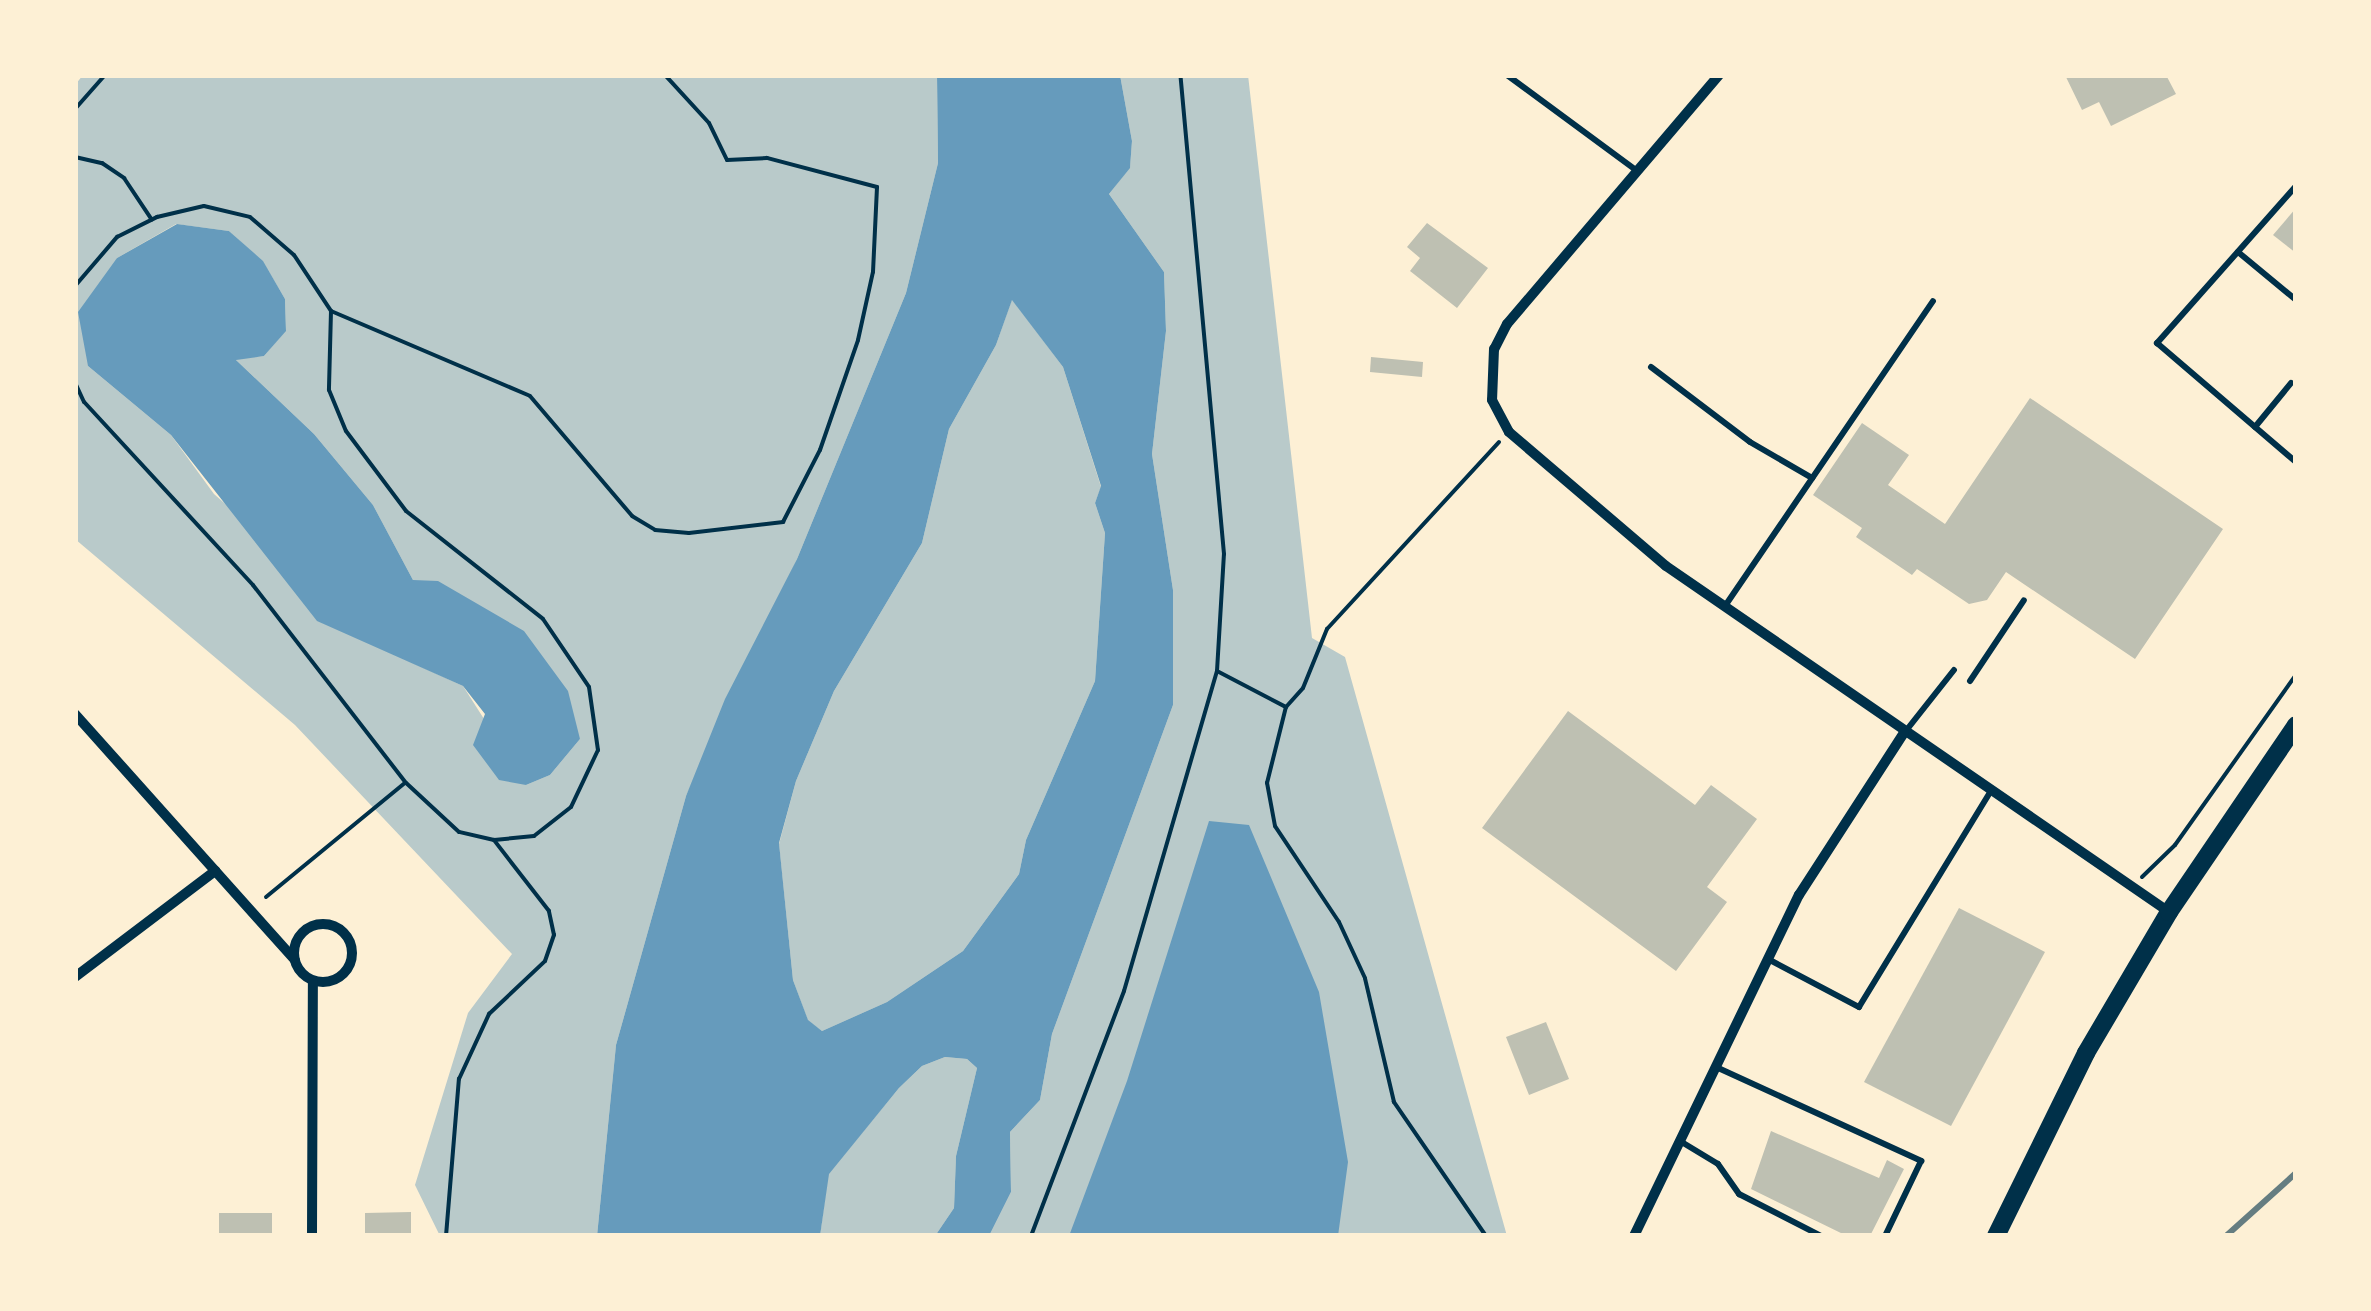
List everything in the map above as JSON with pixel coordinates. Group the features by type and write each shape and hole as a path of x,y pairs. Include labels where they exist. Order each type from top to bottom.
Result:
{"main road":[{"path":"1996,1236 2086,1054 2170,912 2296,725"}],"street":[{"path":"1719,75 1506,324 1490,376 1492,400 1509,432 1666,566 2170,912"},
{"path":"75,714 313,981 312,1236"},
{"path":"1634,1236 1799,894 1904,733"},
{"path":"75,977 215,871"},
{"path":"294,960 296,941 309,927 328,924 344,933 352,950 348,969 332,981 313,981"}],"lane":[{"path":"1507,75 1637,171"},
{"path":"2296,186 2156,343 2296,462"},
{"path":"2238,252 2296,300"},
{"path":"1724,607 1932,302"},
{"path":"1651,367 1750,442 1812,478"},
{"path":"2255,427 2292,383"},
{"path":"1970,680 2024,600"},
{"path":"1904,733 1954,670"},
{"path":"1768,959 1860,1006 1990,791"},
{"path":"1716,1067 1921,1162 1885,1236"},
{"path":"1680,1141 1718,1164 1739,1194 1820,1236"}],"path":[{"path":"75,110 105,75"},
{"path":"75,286 117,237 152,220 204,206 250,217 294,255 332,311 530,396 632,516 654,530 689,533 783,522 814,466 858,340 873,272 876,187 871,180 823,178 767,158 727,160 709,123 665,75"},
{"path":"1031,1236 1124,991 1217,671 1224,554 1180,75"},
{"path":"75,156 124,178 152,220"},
{"path":"75,383 84,402 253,585 406,783 459,832 494,840 534,836 571,807 598,750 589,686 543,619 406,512 346,430 329,390 332,311"},
{"path":"1486,1236 1394,1102 1364,978 1339,922 1276,826 1267,784 1286,707 1303,688 1327,629 1509,432"},
{"path":"1217,671 1286,707"},
{"path":"2136,889 2147,866 2174,845 2296,675"},
{"path":"266,896 406,783"},
{"path":"446,1236 459,1079 490,1014 545,961 554,935 549,911 494,840"}],"shaded area":[{"path":"83,75 937,75 938,163 906,293 797,559 686,796 616,1045 597,1236 440,1236 415,1185 468,1013 512,954 295,725 75,539 75,85","holes":["176,224 229,231 263,262 285,299 286,330 264,356 235,359 314,434 373,505 413,580 580,739 550,775 526,785 463,686 400,657 214,494 171,435 88,366 117,258"]},
{"path":"1120,75 1248,75 1312,638 1345,657 1507,1236 989,1236 1011,1192 1010,1132 1040,1100 1052,1034 1173,705 1173,590 1152,454 1166,331 1164,272 1109,194 1130,167 1132,141"},
{"path":"1012,299 1063,367 1101,487 1095,503 1105,533 1095,681 1026,840 1019,874 963,951 887,1002 822,1031 808,1021 793,980 779,844 796,781 834,691 922,543 949,429 996,345"},
{"path":"945,1057 967,1059 977,1068 956,1156 954,1208 935,1236 820,1236 828,1174 899,1088 922,1066"}],"water":[{"path":"937,75 1120,75 1132,141 1130,168 1109,194 1164,272 1166,331 1152,454 1173,590 1173,705 1052,1034 1040,1100 1010,1132 1011,1192 989,1236 935,1236 954,1208 956,1156 977,1068 967,1059 945,1057 922,1066 899,1088 829,1174 820,1236 597,1236 616,1045 686,796 725,699 797,559 906,293 938,163","holes":["1012,300 1063,367 1101,486 1095,503 1105,533 1095,681 1026,840 1019,874 963,951 887,1002 822,1031 808,1020 793,980 779,843 796,781 834,691 922,543 949,429 996,345"]},
{"path":"177,224 229,231 263,261 285,299 286,331 264,356 236,360 314,434 373,505 413,580 438,581 524,631 568,691 580,739 550,775 526,785 499,780 473,745 485,714 463,686 317,621 171,435 88,366 78,312 117,258"},
{"path":"1209,821 1249,825 1319,992 1348,1162 1338,1236 1069,1236 1127,1081"}],"building":[{"path":"2065,75 2166,75 2176,94 2111,126 2099,102 2082,110"},
{"path":"2296,208 2296,253 2273,235"},
{"path":"1427,223 1488,268 1457,308 1410,271 1420,258 1407,247"},
{"path":"1371,357 1423,362 1422,377 1370,372"},
{"path":"2030,398 2223,529 2135,659 2006,572 1987,600 1969,604 1917,569 1912,575 1856,537 1862,528 1813,495 1862,423 1909,455 1888,485 1945,524"},
{"path":"1568,711 1695,805 1711,785 1757,819 1707,887 1727,902 1676,971 1482,828"},
{"path":"1959,908 2045,952 1951,1126 1864,1082"},
{"path":"1546,1022 1569,1079 1529,1095 1506,1037"},
{"path":"1771,1131 1879,1178 1887,1160 1904,1169 1870,1236 1847,1236 1751,1189"},
{"path":"411,1212 411,1236 365,1236 365,1213"},
{"path":"219,1213 272,1213 272,1236 219,1236"}],"railway":[{"path":"2226,1236 2296,1173"}]}
